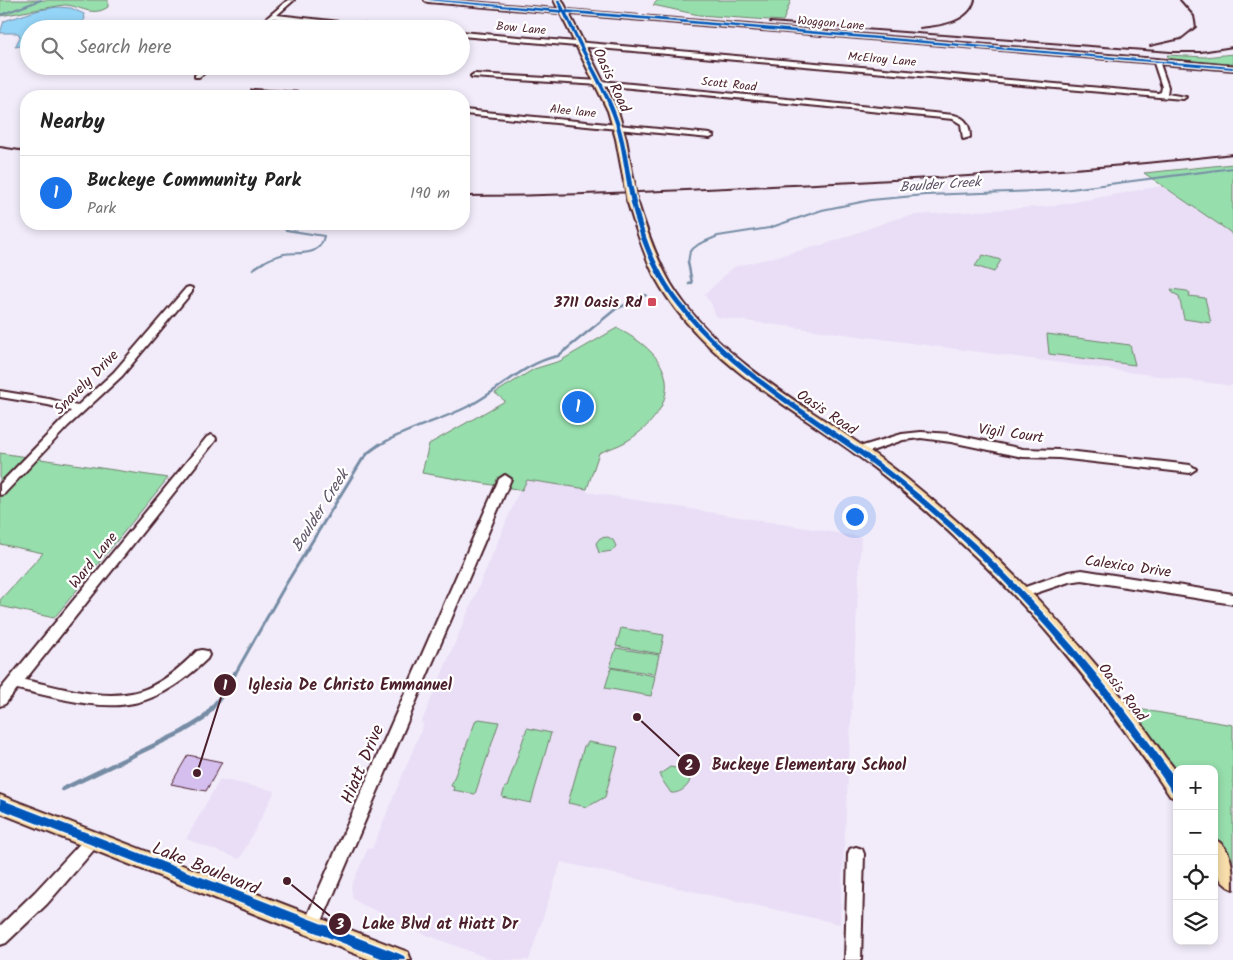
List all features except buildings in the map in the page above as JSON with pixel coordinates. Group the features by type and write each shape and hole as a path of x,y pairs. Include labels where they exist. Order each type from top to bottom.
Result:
{"main road":[{"name":"Oasis Road","path":"558,0 613,111 619,128 632,200 649,250 666,286 679,305 729,357 770,390 860,451 963,536 1021,593 1060,636 1108,694 1173,784"},
{"name":"Lake Boulevard","path":"0,804 400,960"},
{"path":"1218,855 1233,879"}],"street":[{"path":"267,20 291,0"},
{"name":"Woggon Lane","path":"428,0 1233,68"},
{"path":"272,16 294,20"},
{"name":"Bow Lane","path":"470,35 580,44"},
{"name":"McElroy Lane","path":"580,44 1183,97"},
{"path":"1156,61 1165,87 1164,93 1159,95"},
{"name":"Scott Road","path":"474,76 600,83 954,117 962,120 965,125 966,137"},
{"name":"Alee lane","path":"470,113 710,136"},
{"name":"Snavely Drive","path":"0,491 78,410 118,374 189,290"},
{"path":"0,394 49,402 78,410"},
{"name":"Vigil Court","path":"860,451 902,437 928,435 1023,453 1059,454 1190,469"},
{"name":"Ward Lane","path":"0,700 211,439"},
{"name":"Hiatt Drive","path":"312,927 505,479"},
{"name":"Calexico Drive","path":"1021,593 1068,576 1082,575 1233,599"},
{"path":"14,683 106,700 138,697 152,692 170,681 190,667 202,655"},
{"path":"0,937 41,898 93,840"},
{"path":"853,960 856,854"}],"shaded area":[{"path":"1161,186 1230,232 1233,237 1233,386 716,317 711,303 704,295 734,267 826,244 895,219 916,215 1053,206"},
{"path":"527,480 587,489 587,492 861,537 840,924 561,862 529,960 492,960 386,919 388,916 353,899 351,887 368,848 372,849 424,723 421,723 520,489 522,489"},
{"path":"220,779 275,791 240,859 186,839"}],"green space":[{"path":"0,0 108,0 108,7 102,10 91,11 64,5 0,16"},
{"path":"658,0 791,0 783,21 699,15 653,5"},
{"path":"1233,54 1233,65 1169,59 1167,55 1205,57"},
{"path":"1233,164 1233,237 1230,232 1144,173"},
{"path":"983,255 1001,260 994,272 975,266"},
{"path":"1171,289 1187,291 1190,293 1189,296 1205,298 1211,323 1184,319 1179,296 1173,293"},
{"path":"617,328 639,342 661,364 666,389 658,413 639,433 617,446 599,453 587,489 527,480 522,490 422,473 429,444 505,401 495,393 534,369 560,361"},
{"path":"1047,334 1130,345 1135,365 1049,354"},
{"path":"0,453 168,478 54,618 0,606 0,600 43,553 0,544"},
{"path":"608,537 613,540 616,546 612,551 599,553 596,543 600,538"},
{"path":"621,628 664,635 660,654 616,646"},
{"path":"616,648 659,655 655,674 610,667"},
{"path":"611,668 655,676 651,696 605,688"},
{"path":"1126,707 1233,725 1233,864 1218,841 1218,765 1173,765 1173,772"},
{"path":"476,720 499,722 475,794 453,790 454,787 451,786"},
{"path":"527,728 551,733 531,803 502,797"},
{"path":"588,742 618,747 605,797 587,807 568,803 584,746"},
{"path":"670,767 682,769 690,780 685,788 677,793 671,793 660,777 660,774"}],"water":[{"path":"57,7 71,8 84,14 85,19 20,20 20,37 18,33 0,33 4,21 39,10"},
{"path":"20,37 20,46 15,47"}],"waterway":[{"path":"0,15 41,0"},
{"name":"Boulder Creek","path":"688,262 690,251 699,244 718,236 769,228 822,210 871,200 925,195 1063,190 1233,168"},
{"path":"264,262 284,254 303,253 314,250 322,243 324,236 286,230"},
{"path":"253,269 264,262"},
{"name":"Boulder Creek","path":"688,262 692,283 689,284"},
{"name":"Boulder Creek","path":"378,446 399,435 467,407 522,371 558,356 617,308 646,295"},
{"name":"Boulder Creek","path":"235,674 286,584 362,460 380,444"},
{"name":"Boulder Creek","path":"63,789 182,732 203,719 219,699 235,673"}],"railway":[{"path":"920,28 953,22 967,14 975,0"},
{"path":"1150,46 1181,39 1196,27 1194,16 1180,0"},
{"path":"770,22 1171,52 1201,52 1233,47"},
{"path":"0,147 20,150"},
{"path":"470,196 628,192 958,177 1123,165 1233,154"}],"cycle path":[{"path":"428,0 1233,68"},
{"path":"558,0 612,108 620,135 632,197 644,240 656,268 680,305 703,332 729,357 785,401 901,483 979,551 1051,626 1084,665 1117,706 1173,784"},
{"path":"0,804 400,960"}],"place":[{"name":"3711 Oasis Rd","path":"652,302"},
{"name":"Buckeye Community Park","path":"578,407"},
{"name":"Buckeye Elementary School","path":"637,717"},
{"name":"Iglesia De Christo Emmanuel","path":"197,773"},
{"name":"Lake Blvd at Hiatt Dr","path":"287,881"}]}
